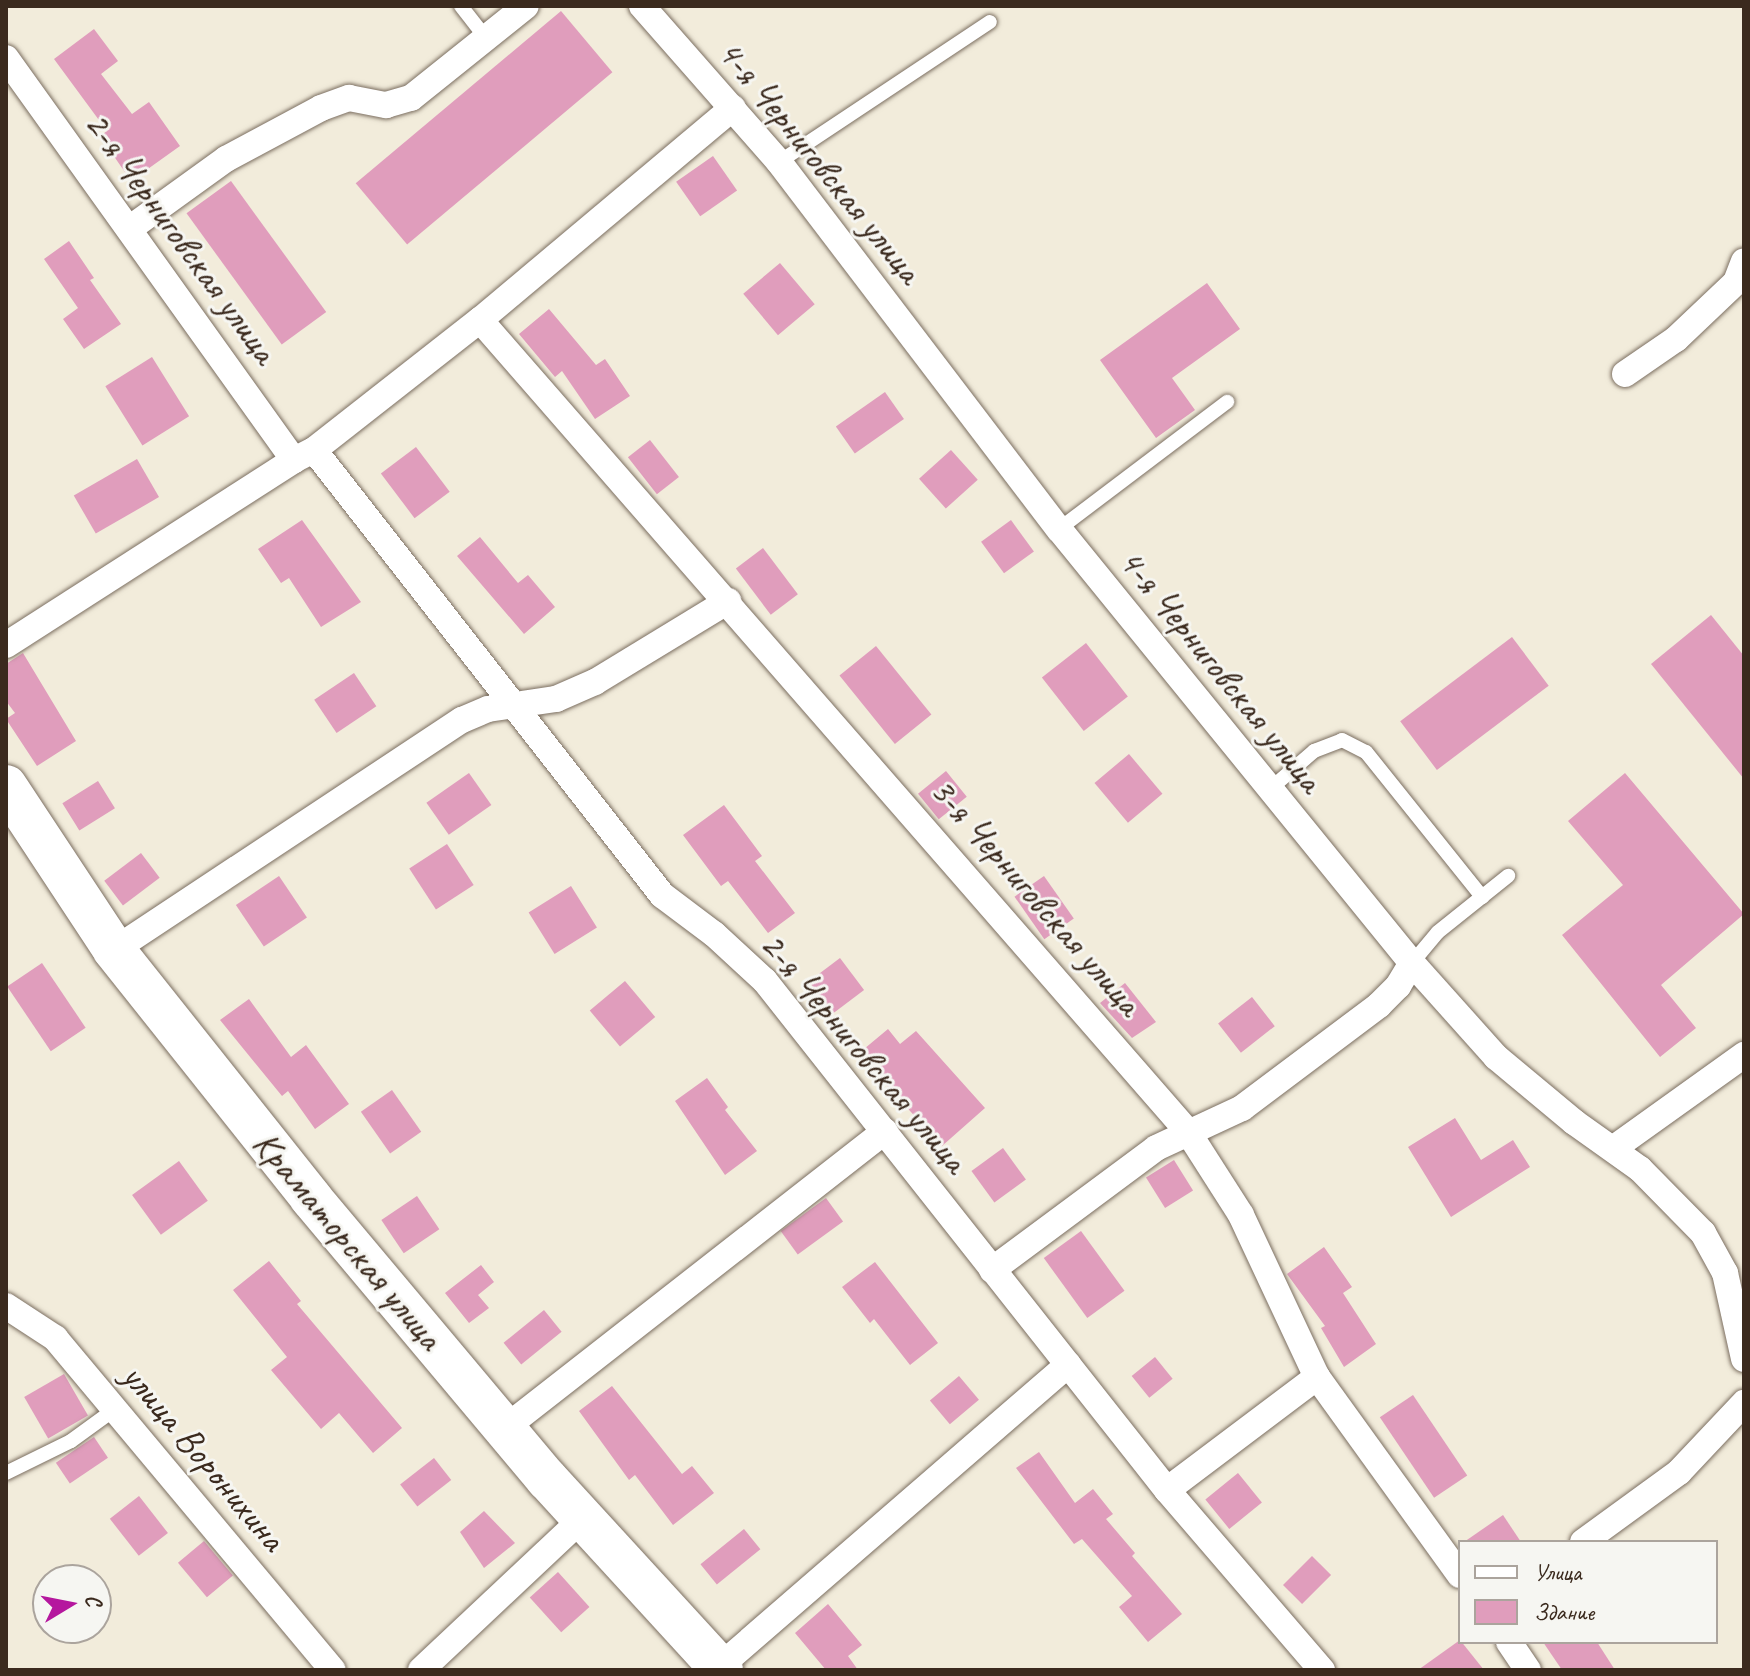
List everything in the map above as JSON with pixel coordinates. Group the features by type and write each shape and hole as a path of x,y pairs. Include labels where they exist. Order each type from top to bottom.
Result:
{"main road":[{"name":"Краматорская улица","path":"6,786 114,950 311,1198 583,1518 720,1668"}],"street":[{"path":"129,229 258,140 321,108 349,98 386,105 411,98 526,6"},
{"name":"4-я Черниговская улица","path":"642,6 779,162 1059,529 1412,963 1496,1057 1574,1122 1640,1169 1703,1233 1725,1273 1744,1359"},
{"name":"2-я Черниговская улица","path":"6,58 129,229 304,455 515,706 662,895 714,934 765,981 1167,1490 1322,1670"},
{"path":"6,645 304,455 480,320 733,108"},
{"path":"1625,374 1676,339 1736,282 1744,261"},
{"name":"3-я Черниговская улица","path":"480,320 1188,1132 1241,1215 1317,1377 1458,1572"},
{"path":"114,950 462,720 488,709 556,699 595,682 728,601"},
{"path":"992,1270 1156,1148 1242,1108 1379,1005 1398,986 1412,963"},
{"path":"1614,1148 1744,1055"},
{"path":"505,1428 885,1131"},
{"name":"улица Воронихина","path":"6,1306 55,1338 333,1670"},
{"path":"720,1668 1068,1365"},
{"path":"1167,1490 1317,1377"},
{"path":"1586,1540 1679,1472 1744,1403"},
{"path":"421,1670 583,1518"},
{"path":"1510,1644 1528,1670"}],"lane":[{"path":"461,6 486,38"},
{"path":"779,162 990,22"},
{"path":"1059,529 1227,402"},
{"path":"1269,790 1314,751 1342,740 1366,752 1482,897"},
{"path":"1412,963 1438,932 1508,876"},
{"path":"6,1473 71,1441 115,1409"}],"building":[{"path":"561,11 612,72 407,245 356,183"},
{"path":"94,29 118,61 101,74 132,114 149,102 180,146 131,181 100,136 107,131 54,59"},
{"path":"713,156 737,190 700,216 676,182"},
{"path":"231,181 326,312 282,344 187,213"},
{"path":"69,241 94,278 90,280 121,324 84,349 63,319 78,308 44,259"},
{"path":"780,263 815,304 778,335 743,294"},
{"path":"1207,283 1240,329 1172,378 1195,410 1156,438 1100,360"},
{"path":"549,309 596,365 605,359 630,396 595,419 562,371 555,377 519,334"},
{"path":"152,357 189,416 142,446 105,386"},
{"path":"885,392 904,419 855,453 836,426"},
{"path":"650,440 679,477 657,494 628,457"},
{"path":"416,447 450,492 415,518 381,473"},
{"path":"951,450 978,480 946,508 919,479"},
{"path":"137,459 159,497 96,534 74,495"},
{"path":"302,520 361,602 321,627 289,578 281,583 258,549"},
{"path":"1011,520 1034,552 1004,573 981,542"},
{"path":"480,537 518,583 528,575 555,607 524,634 457,556"},
{"path":"763,548 798,594 771,615 736,568"},
{"path":"1711,615 1744,656 1744,779 1651,664"},
{"path":"1512,637 1549,686 1437,770 1400,721"},
{"path":"1086,643 1128,697 1084,731 1042,677"},
{"path":"876,646 931,714 895,744 839,676"},
{"path":"23,653 76,741 37,766 6,719 15,713 6,701 6,664"},
{"path":"354,673 376,706 337,733 314,700"},
{"path":"1129,754 1162,794 1128,823 1095,783"},
{"path":"946,771 967,797 939,819 918,794"},
{"path":"469,773 491,805 449,835 426,803"},
{"path":"1625,773 1744,914 1661,985 1696,1028 1660,1057 1562,935 1623,885 1568,821"},
{"path":"98,781 115,808 79,830 62,803"},
{"path":"724,805 762,856 755,861 795,913 768,933 728,881 721,886 683,835"},
{"path":"447,844 474,885 436,910 409,869"},
{"path":"141,853 160,878 123,905 104,881"},
{"path":"279,876 307,917 264,947 236,905"},
{"path":"1044,876 1074,919 1044,939 1015,897"},
{"path":"571,886 597,928 555,954 529,912"},
{"path":"840,958 864,990 833,1013 809,981"},
{"path":"42,963 86,1028 51,1051 7,986"},
{"path":"625,981 655,1017 620,1047 590,1011"},
{"path":"1125,983 1156,1022 1132,1038 1100,1003"},
{"path":"1252,997 1275,1026 1241,1053 1218,1023"},
{"path":"249,999 291,1057 306,1045 349,1104 315,1129 288,1091 282,1096 220,1020"},
{"path":"888,1029 900,1044 916,1031 985,1108 942,1146 858,1054"},
{"path":"707,1078 728,1107 725,1110 757,1151 725,1175 675,1101"},
{"path":"392,1090 421,1132 390,1154 361,1112"},
{"path":"1455,1118 1481,1160 1513,1140 1530,1167 1451,1217 1408,1147"},
{"path":"1003,1148 1026,1180 994,1202 971,1171"},
{"path":"1174,1160 1193,1191 1165,1208 1146,1177"},
{"path":"179,1161 208,1201 161,1235 132,1195"},
{"path":"417,1196 439,1229 404,1253 381,1220"},
{"path":"826,1198 843,1221 798,1254 781,1231"},
{"path":"1081,1231 1124,1291 1087,1318 1044,1258"},
{"path":"1324,1247 1352,1287 1343,1293 1376,1344 1344,1367 1321,1328 1325,1326 1287,1274"},
{"path":"269,1261 301,1301 297,1304 402,1428 373,1453 339,1413 321,1429 271,1370 287,1357 233,1290"},
{"path":"875,1262 938,1343 910,1365 874,1319 870,1323 842,1287"},
{"path":"481,1265 494,1282 478,1295 489,1308 469,1323 445,1293"},
{"path":"544,1310 562,1332 521,1364 504,1343"},
{"path":"1155,1357 1173,1379 1149,1398 1132,1376"},
{"path":"64,1374 88,1416 48,1439 24,1397"},
{"path":"959,1376 979,1400 950,1424 930,1400"},
{"path":"612,1386 682,1474 692,1466 714,1493 673,1525 635,1475 629,1480 579,1411"},
{"path":"1413,1395 1467,1475 1434,1498 1380,1417"},
{"path":"94,1437 108,1458 70,1483 56,1463"},
{"path":"1039,1452 1075,1503 1093,1489 1113,1514 1106,1519 1135,1553 1132,1556 1182,1614 1148,1642 1119,1607 1132,1596 1082,1539 1074,1544 1016,1468"},
{"path":"434,1458 451,1480 417,1507 400,1484"},
{"path":"1238,1473 1262,1503 1229,1529 1205,1499"},
{"path":"139,1496 168,1533 139,1556 110,1519"},
{"path":"484,1511 515,1543 484,1568 460,1532"},
{"path":"1503,1515 1520,1540 1467,1540"},
{"path":"744,1529 760,1549 717,1584 700,1564"},
{"path":"204,1541 233,1575 207,1597 178,1563"},
{"path":"1312,1556 1331,1575 1302,1604 1283,1585"},
{"path":"558,1572 589,1607 561,1632 530,1597"},
{"path":"828,1604 862,1645 848,1656 858,1670 826,1670 795,1633"},
{"path":"1458,1641 1484,1670 1418,1670"},
{"path":"1544,1644 1598,1644 1615,1670 1562,1670"}]}
